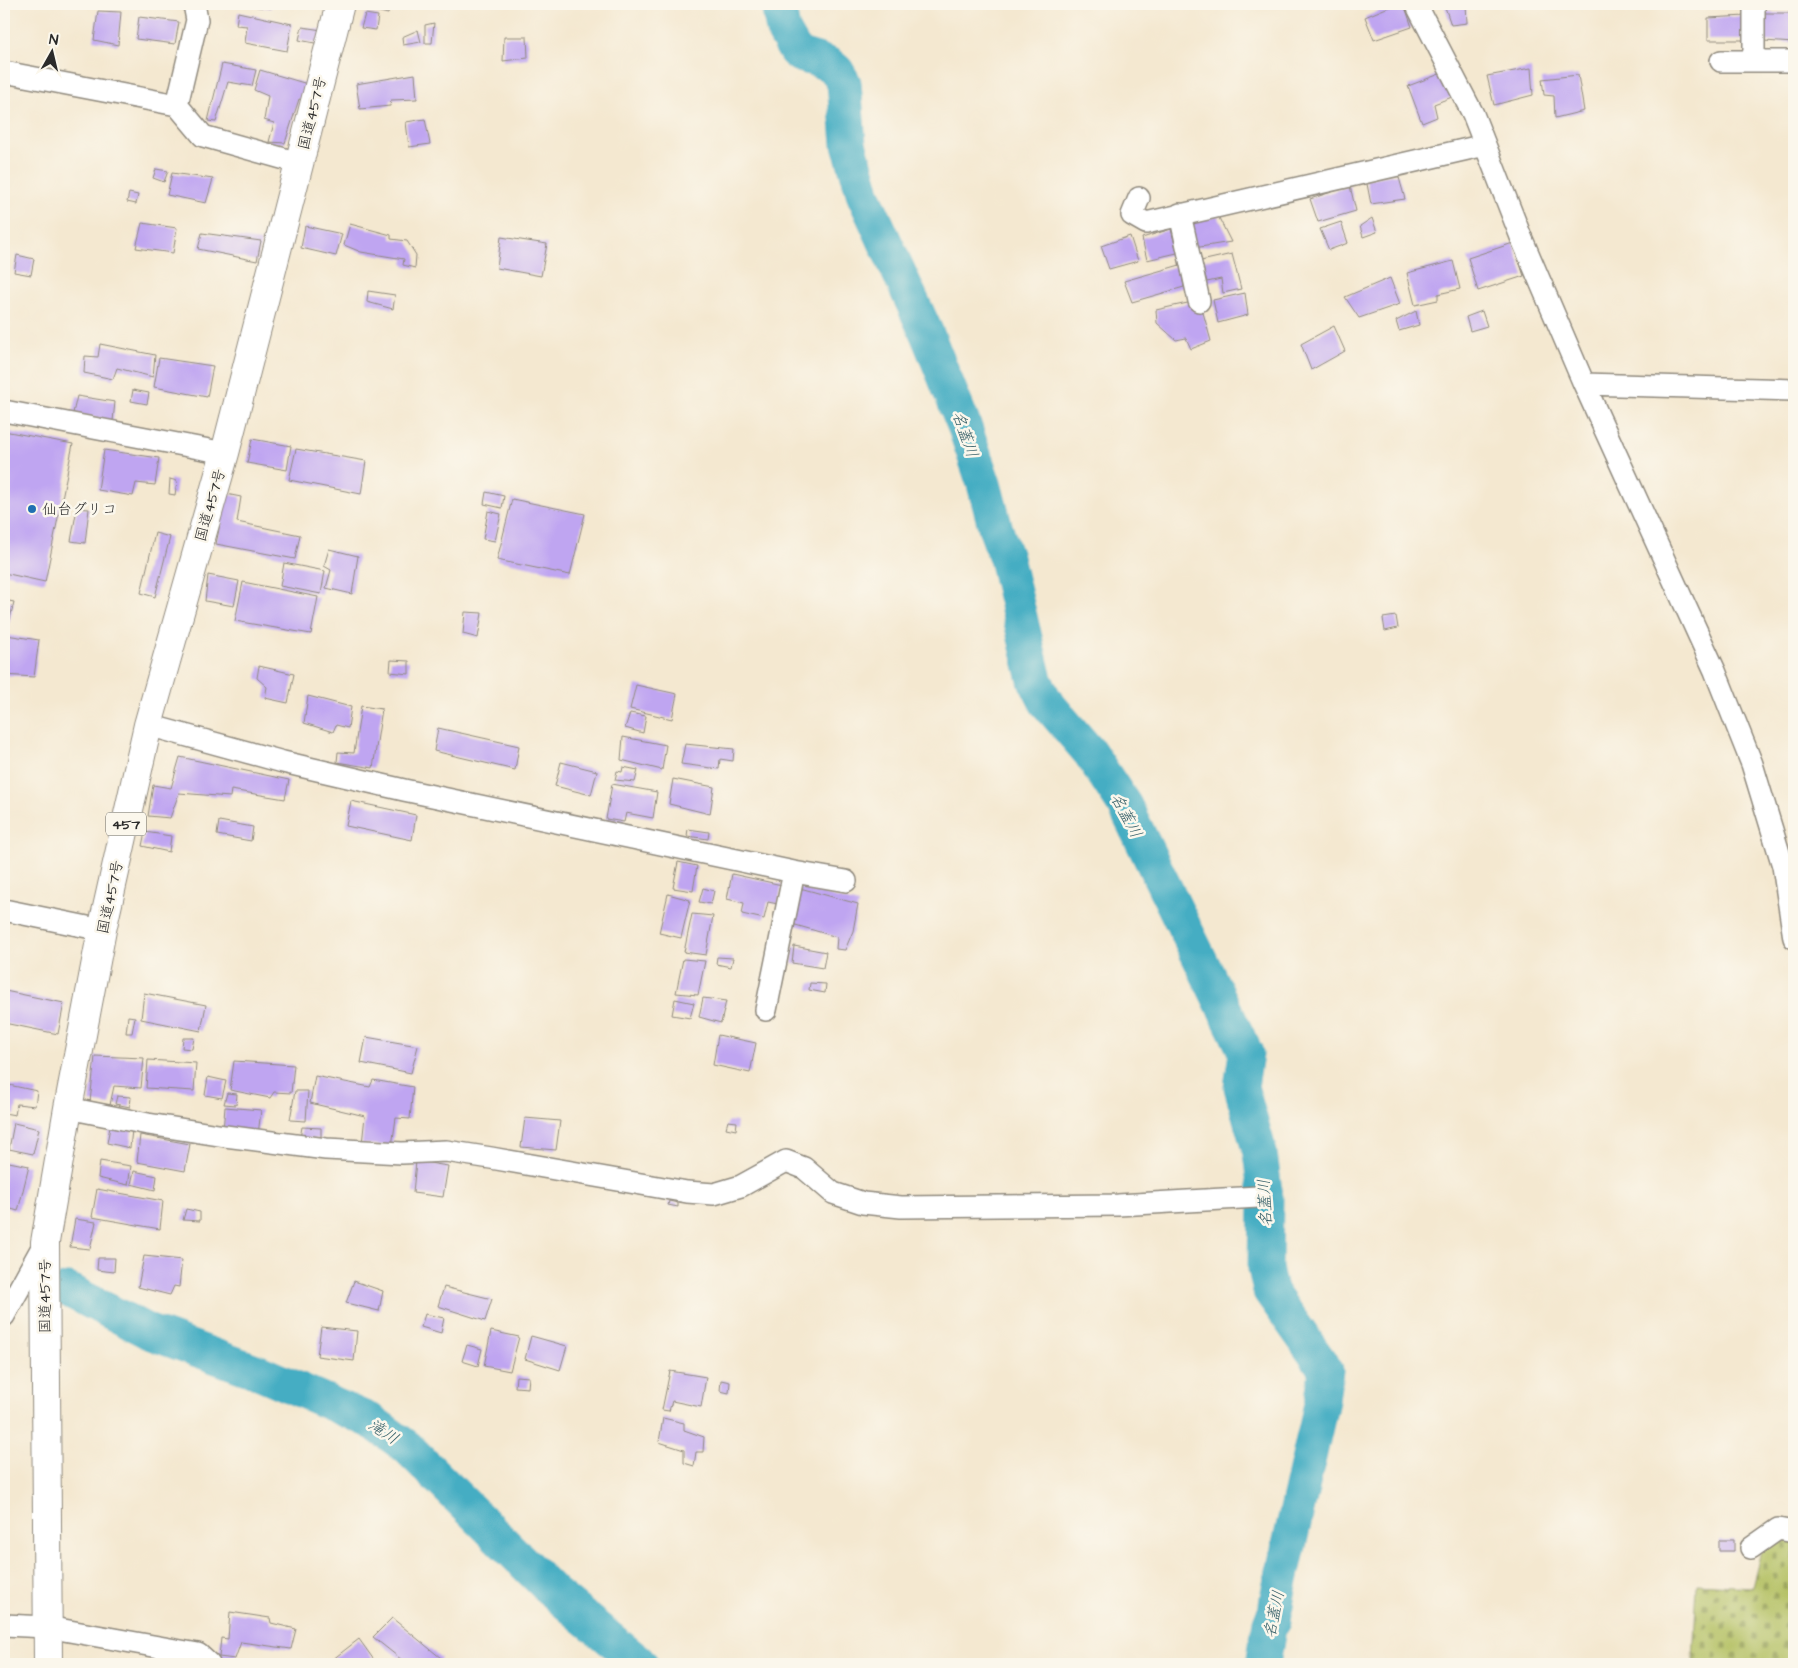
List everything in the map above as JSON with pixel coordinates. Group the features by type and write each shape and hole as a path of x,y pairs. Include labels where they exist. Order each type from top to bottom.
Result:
{"highway":[{"name":"国道457号","path":"48,1664 45,1242 68,1108 102,930 148,725 225,453 340,4"}],"street":[{"path":"177,105 197,20 194,4"},
{"path":"1416,4 1473,114 1521,237 1584,384 1715,671 1752,764 1783,866 1794,938"},
{"path":"1754,4 1754,61"},
{"path":"1721,61 1794,61"},
{"path":"4,72 177,105 203,136 299,163"},
{"path":"1139,198 1132,215 1146,223 1485,146"},
{"path":"1180,214 1199,301"},
{"path":"1584,384 1794,390"},
{"path":"4,411 225,453"},
{"path":"148,725 283,762 394,788 794,872 846,881"},
{"path":"766,1010 794,872"},
{"path":"4,910 102,930"},
{"path":"68,1108 215,1135 326,1149 402,1152 446,1151 686,1192 714,1194 741,1186 786,1161 804,1168 832,1193 863,1203 902,1207 1118,1205 1258,1198"},
{"path":"4,1316 45,1242"},
{"path":"1751,1548 1778,1529 1794,1532"},
{"path":"4,1625 48,1627 198,1654 209,1664"}],"green space":[{"path":"1775,1537 1794,1540 1794,1664 1707,1664 1693,1660 1697,1584 1752,1587 1761,1552"}],"building":[{"path":"250,4 271,4 271,8 250,6"},
{"path":"370,4 390,4 388,14 368,9"},
{"path":"1396,4 1404,4 1412,27 1374,40 1365,17"},
{"path":"1444,4 1466,4 1467,23 1451,25"},
{"path":"98,11 121,12 118,45 94,40"},
{"path":"238,12 292,24 287,51 245,43 247,26 236,25"},
{"path":"1764,13 1794,13 1794,43 1764,41"},
{"path":"365,14 378,16 376,30 361,28"},
{"path":"1746,16 1745,40 1708,40 1708,18"},
{"path":"139,17 179,22 175,44 136,39"},
{"path":"434,23 432,43 425,43 425,25"},
{"path":"302,27 322,30 320,44 299,40"},
{"path":"418,30 421,42 403,45 402,37"},
{"path":"504,37 527,37 528,58 503,61"},
{"path":"222,64 256,70 252,86 228,82 216,122 208,121"},
{"path":"1531,68 1533,95 1494,105 1487,76"},
{"path":"260,70 311,85 307,101 299,99 285,143 269,142 274,123 264,120 268,96 254,90"},
{"path":"1445,72 1452,97 1434,104 1437,117 1422,123 1408,86"},
{"path":"415,74 417,99 391,100 390,106 360,109 356,84"},
{"path":"1578,75 1584,111 1555,118 1554,96 1544,95 1542,79"},
{"path":"425,119 430,144 409,147 406,122"},
{"path":"156,169 168,171 164,182 153,178"},
{"path":"172,173 213,179 206,203 167,195"},
{"path":"1398,174 1405,199 1371,204 1366,179"},
{"path":"1350,186 1356,211 1318,222 1310,199"},
{"path":"129,193 138,195 136,204 127,202"},
{"path":"1218,216 1231,242 1194,248 1190,223"},
{"path":"1372,218 1377,232 1363,237 1360,226"},
{"path":"1341,222 1348,243 1329,250 1320,229"},
{"path":"142,223 177,228 173,253 136,248"},
{"path":"350,224 391,235 391,239 407,241 416,255 415,268 403,265 404,259 361,252 344,245"},
{"path":"305,226 342,234 336,256 301,248"},
{"path":"1171,229 1177,253 1147,260 1142,238"},
{"path":"202,233 261,241 257,261 198,249"},
{"path":"1130,236 1138,261 1109,269 1101,246"},
{"path":"501,237 547,244 541,276 497,268"},
{"path":"1513,243 1524,276 1478,291 1468,258"},
{"path":"1232,254 1241,289 1223,293 1221,279 1207,282 1201,261"},
{"path":"17,255 34,259 31,275 14,272"},
{"path":"1453,261 1460,289 1438,294 1438,300 1415,305 1407,273"},
{"path":"1180,265 1184,287 1132,302 1124,281"},
{"path":"1390,278 1400,304 1359,318 1345,297"},
{"path":"368,291 395,295 393,309 367,302"},
{"path":"1245,293 1248,315 1218,323 1213,300"},
{"path":"1192,302 1193,310 1202,309 1211,341 1191,349 1186,338 1176,340 1157,323 1156,310"},
{"path":"1416,311 1419,325 1399,331 1396,321"},
{"path":"1482,311 1487,326 1470,331 1466,317"},
{"path":"1334,326 1345,351 1311,370 1301,344"},
{"path":"100,344 155,355 153,377 117,368 113,379 84,373 85,356 98,357"},
{"path":"159,358 213,366 207,397 154,387"},
{"path":"133,390 149,393 147,404 131,401"},
{"path":"77,396 115,402 113,421 73,413"},
{"name":"仙台グリコ","path":"4,431 73,444 45,582 4,573"},
{"path":"252,439 291,446 287,470 247,463"},
{"path":"296,449 366,461 361,494 289,480"},
{"path":"104,450 159,458 155,485 136,483 133,496 98,490"},
{"path":"170,479 177,481 175,495 169,494"},
{"path":"486,492 504,496 502,508 484,504"},
{"path":"226,494 241,497 237,522 300,535 295,559 216,544"},
{"path":"512,499 585,514 570,575 497,560"},
{"path":"77,508 89,509 85,543 71,541"},
{"path":"488,511 501,514 495,541 483,539"},
{"path":"155,533 170,537 155,597 141,593"},
{"path":"329,549 358,556 352,594 326,588 331,570 324,566"},
{"path":"284,563 325,571 321,594 280,586"},
{"path":"208,575 239,581 234,606 205,601"},
{"path":"243,582 318,597 311,634 235,621"},
{"path":"4,600 14,602 6,635 39,640 34,677 4,675"},
{"path":"465,612 482,613 478,638 463,634"},
{"path":"1396,616 1398,628 1385,631 1383,618"},
{"path":"391,660 409,661 409,674 390,672"},
{"path":"259,666 294,674 288,703 265,698 267,687 257,678"},
{"path":"636,685 677,694 672,719 630,709"},
{"path":"308,696 351,707 348,728 336,725 333,732 304,723"},
{"path":"361,706 382,709 373,768 337,762 338,752 354,753"},
{"path":"630,713 646,716 643,733 625,728"},
{"path":"438,728 519,746 515,770 434,751"},
{"path":"623,737 666,745 662,770 621,760"},
{"path":"685,744 734,749 733,761 720,759 719,769 681,764"},
{"path":"180,757 289,780 285,799 231,790 230,797 179,793 170,818 148,816 153,785 171,788"},
{"path":"561,762 597,771 591,795 555,786"},
{"path":"623,767 638,770 635,782 615,780 617,771 622,772"},
{"path":"673,779 714,787 710,814 669,804"},
{"path":"612,784 657,792 653,818 626,813 624,822 606,819"},
{"path":"351,801 416,815 412,840 346,826"},
{"path":"219,821 253,827 251,841 217,835"},
{"path":"688,829 709,832 708,839 687,836"},
{"path":"145,832 171,836 169,852 142,846"},
{"path":"678,862 697,866 693,891 673,888"},
{"path":"732,874 782,885 778,904 768,902 764,919 742,914 744,903 727,899"},
{"path":"703,888 714,891 711,904 699,902"},
{"path":"800,888 858,904 853,931 845,950 836,949 837,937 792,924"},
{"path":"668,894 690,900 681,938 659,933"},
{"path":"692,914 713,916 706,955 684,952"},
{"path":"794,946 826,952 823,968 792,963"},
{"path":"717,957 733,958 731,967 716,964"},
{"path":"683,959 705,961 698,995 676,993"},
{"path":"810,983 826,984 825,993 809,990"},
{"path":"5,991 64,1003 58,1034 4,1023"},
{"path":"144,993 206,1005 201,1031 141,1019"},
{"path":"703,998 726,1001 721,1023 699,1017"},
{"path":"675,999 694,1003 690,1018 672,1015"},
{"path":"128,1016 135,1017 132,1033 126,1033"},
{"path":"718,1035 756,1043 750,1073 713,1065"},
{"path":"366,1037 418,1046 411,1073 361,1063"},
{"path":"183,1038 194,1038 192,1049 182,1048"},
{"path":"95,1056 144,1058 141,1088 114,1086 110,1105 90,1102"},
{"path":"148,1060 196,1063 194,1091 146,1088"},
{"path":"234,1061 294,1065 291,1093 274,1092 270,1098 230,1090"},
{"path":"315,1076 370,1087 373,1080 413,1087 410,1119 396,1118 392,1146 362,1144 365,1116 310,1103"},
{"path":"208,1077 226,1081 222,1098 205,1095"},
{"path":"4,1084 37,1091 35,1106 17,1104 15,1115 4,1113"},
{"path":"295,1091 308,1091 306,1121 290,1120"},
{"path":"227,1093 237,1094 236,1105 224,1104"},
{"path":"117,1096 131,1097 130,1107 115,1104"},
{"path":"225,1107 261,1110 258,1135 223,1131"},
{"path":"525,1118 560,1121 556,1150 521,1147"},
{"path":"728,1121 737,1122 736,1130 726,1128"},
{"path":"14,1123 39,1129 33,1154 9,1149"},
{"path":"110,1127 132,1130 130,1148 107,1143"},
{"path":"302,1127 321,1128 321,1139 300,1138"},
{"path":"140,1135 190,1144 185,1171 137,1162"},
{"path":"4,1161 29,1166 18,1211 4,1207"},
{"path":"100,1161 131,1166 128,1185 98,1178"},
{"path":"416,1161 448,1166 443,1197 413,1193"},
{"path":"134,1171 157,1176 155,1190 131,1184"},
{"path":"97,1189 163,1201 160,1229 92,1217"},
{"path":"669,1201 678,1203 678,1207 668,1205"},
{"path":"186,1209 200,1212 200,1221 183,1220"},
{"path":"75,1219 96,1222 90,1249 70,1247"},
{"path":"144,1256 182,1260 179,1287 174,1286 170,1295 138,1287"},
{"path":"98,1258 115,1258 114,1272 97,1270"},
{"path":"354,1281 383,1291 379,1311 346,1303"},
{"path":"444,1287 492,1299 485,1321 438,1306"},
{"path":"425,1314 444,1318 441,1333 421,1327"},
{"path":"321,1327 357,1331 354,1361 317,1356"},
{"path":"491,1331 519,1337 510,1371 484,1366"},
{"path":"531,1336 567,1346 560,1370 525,1359"},
{"path":"467,1345 482,1349 478,1366 462,1361"},
{"path":"670,1371 706,1377 701,1407 672,1401 669,1411 662,1410"},
{"path":"516,1376 529,1377 528,1388 515,1387"},
{"path":"721,1380 730,1382 729,1393 720,1391"},
{"path":"663,1418 684,1423 684,1430 704,1437 703,1452 696,1452 694,1466 684,1463 684,1450 659,1442"},
{"path":"1719,1540 1734,1540 1734,1551 1719,1551"},
{"path":"230,1612 270,1618 271,1623 296,1629 291,1649 241,1642 235,1659 219,1657 221,1638 228,1639"},
{"path":"392,1618 441,1658 436,1664 407,1664 373,1637"},
{"path":"359,1639 374,1660 367,1664 328,1663"}],"waterway":[{"name":"名蓋川","path":"778,4 783,30 795,51 800,55 830,65 837,71 844,83 849,144 864,196 927,334 965,428 1006,558 1035,680 1046,702 1090,753 1125,806 1246,1053 1241,1087 1260,1153 1266,1199 1265,1268 1270,1291 1326,1370 1322,1400 1277,1598 1274,1621 1270,1622 1263,1664"},
{"name":"滝川","path":"68,1290 149,1332 261,1373 371,1421 407,1447 554,1593 641,1664"}],"place":[{"name":"仙台グリコ","path":"32,509"}]}
